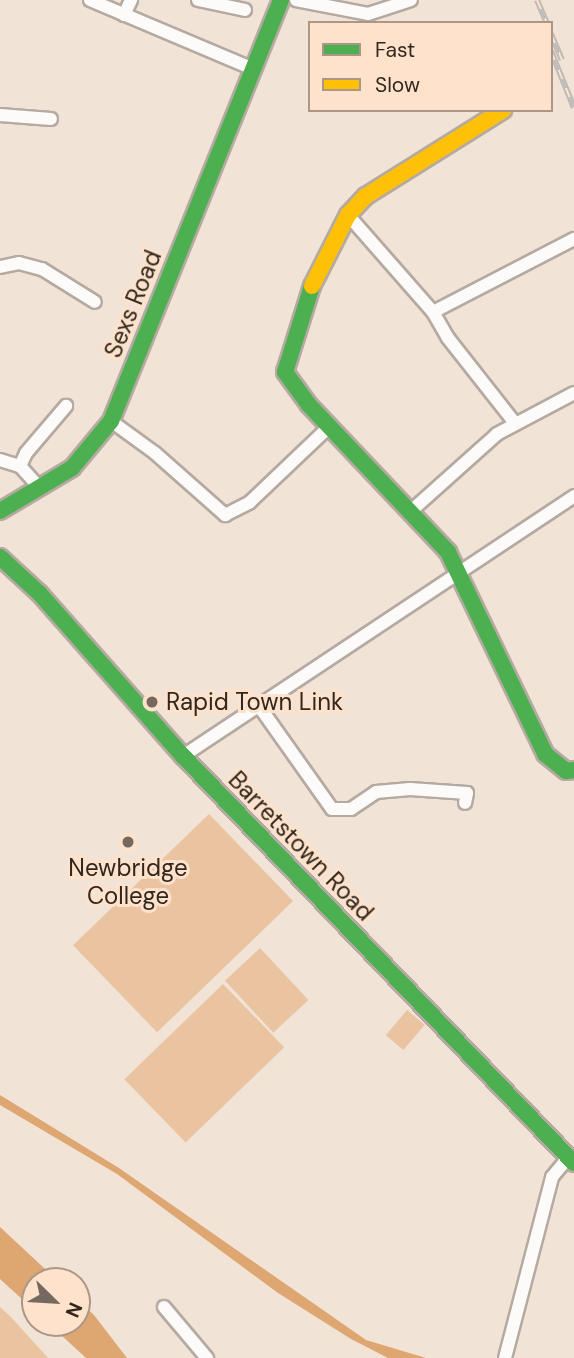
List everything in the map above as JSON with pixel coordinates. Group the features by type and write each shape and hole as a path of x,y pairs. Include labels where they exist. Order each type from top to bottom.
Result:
{"street":[{"path":"90,0 253,69"},
{"path":"124,15 131,0"},
{"path":"198,0 245,10"},
{"name":"Sexs Road","path":"0,511 72,468 111,421 281,0"},
{"path":"296,0 368,14 411,0"},
{"path":"500,112 366,196 348,215 315,280 285,364 293,385 329,427 411,511 462,573 545,754 566,771 574,771"},
{"path":"0,115 51,119"},
{"path":"348,215 433,312 448,338 515,423"},
{"path":"433,312 574,239"},
{"path":"0,267 19,263 41,269 95,302"},
{"path":"411,511 467,457 515,423 574,393"},
{"path":"20,467 26,453 66,406"},
{"path":"111,421 155,453 225,515 250,502 329,427"},
{"path":"0,460 20,467 40,488"},
{"path":"183,756 462,573 574,496"},
{"name":"Barretstown Road","path":"0,557 40,594 183,756 571,1160"},
{"path":"259,706 332,809 351,809 376,792 410,789 467,793 465,803"},
{"path":"505,1358 552,1177 571,1160"},
{"path":"164,1307 207,1358"}],"shaded area":[{"path":"209,814 293,901 157,1032 73,945"},
{"path":"260,948 308,1000 273,1033 225,981"},
{"path":"223,984 284,1047 186,1142 124,1079"},
{"path":"407,1010 425,1025 403,1050 386,1035"},
{"path":"0,1095 119,1168 366,1340 426,1358 388,1358 351,1339 278,1293 117,1174 0,1105"},
{"path":"0,1227 43,1267 21,1267 21,1298 0,1279"},
{"path":"0,1307 21,1328 21,1337 29,1337 48,1358 0,1358"},
{"path":"91,1312 127,1358 86,1358 63,1337 91,1337"}],"railway":[{"path":"537,0 546,21"},
{"path":"553,39 562,60"},
{"path":"553,56 574,108"}],"traffic: fast":[{"path":"0,511 72,468 111,421 281,0"},
{"path":"312,286 285,372 309,405 448,552 545,754 566,771 574,770"},
{"path":"0,557 40,594 183,756 574,1163"}],"traffic: slow":[{"path":"312,286 348,215 366,196 500,112"}],"place":[{"name":"Rapid Town Link","path":"152,702"},
{"name":"Newbridge College","path":"128,842"}]}
